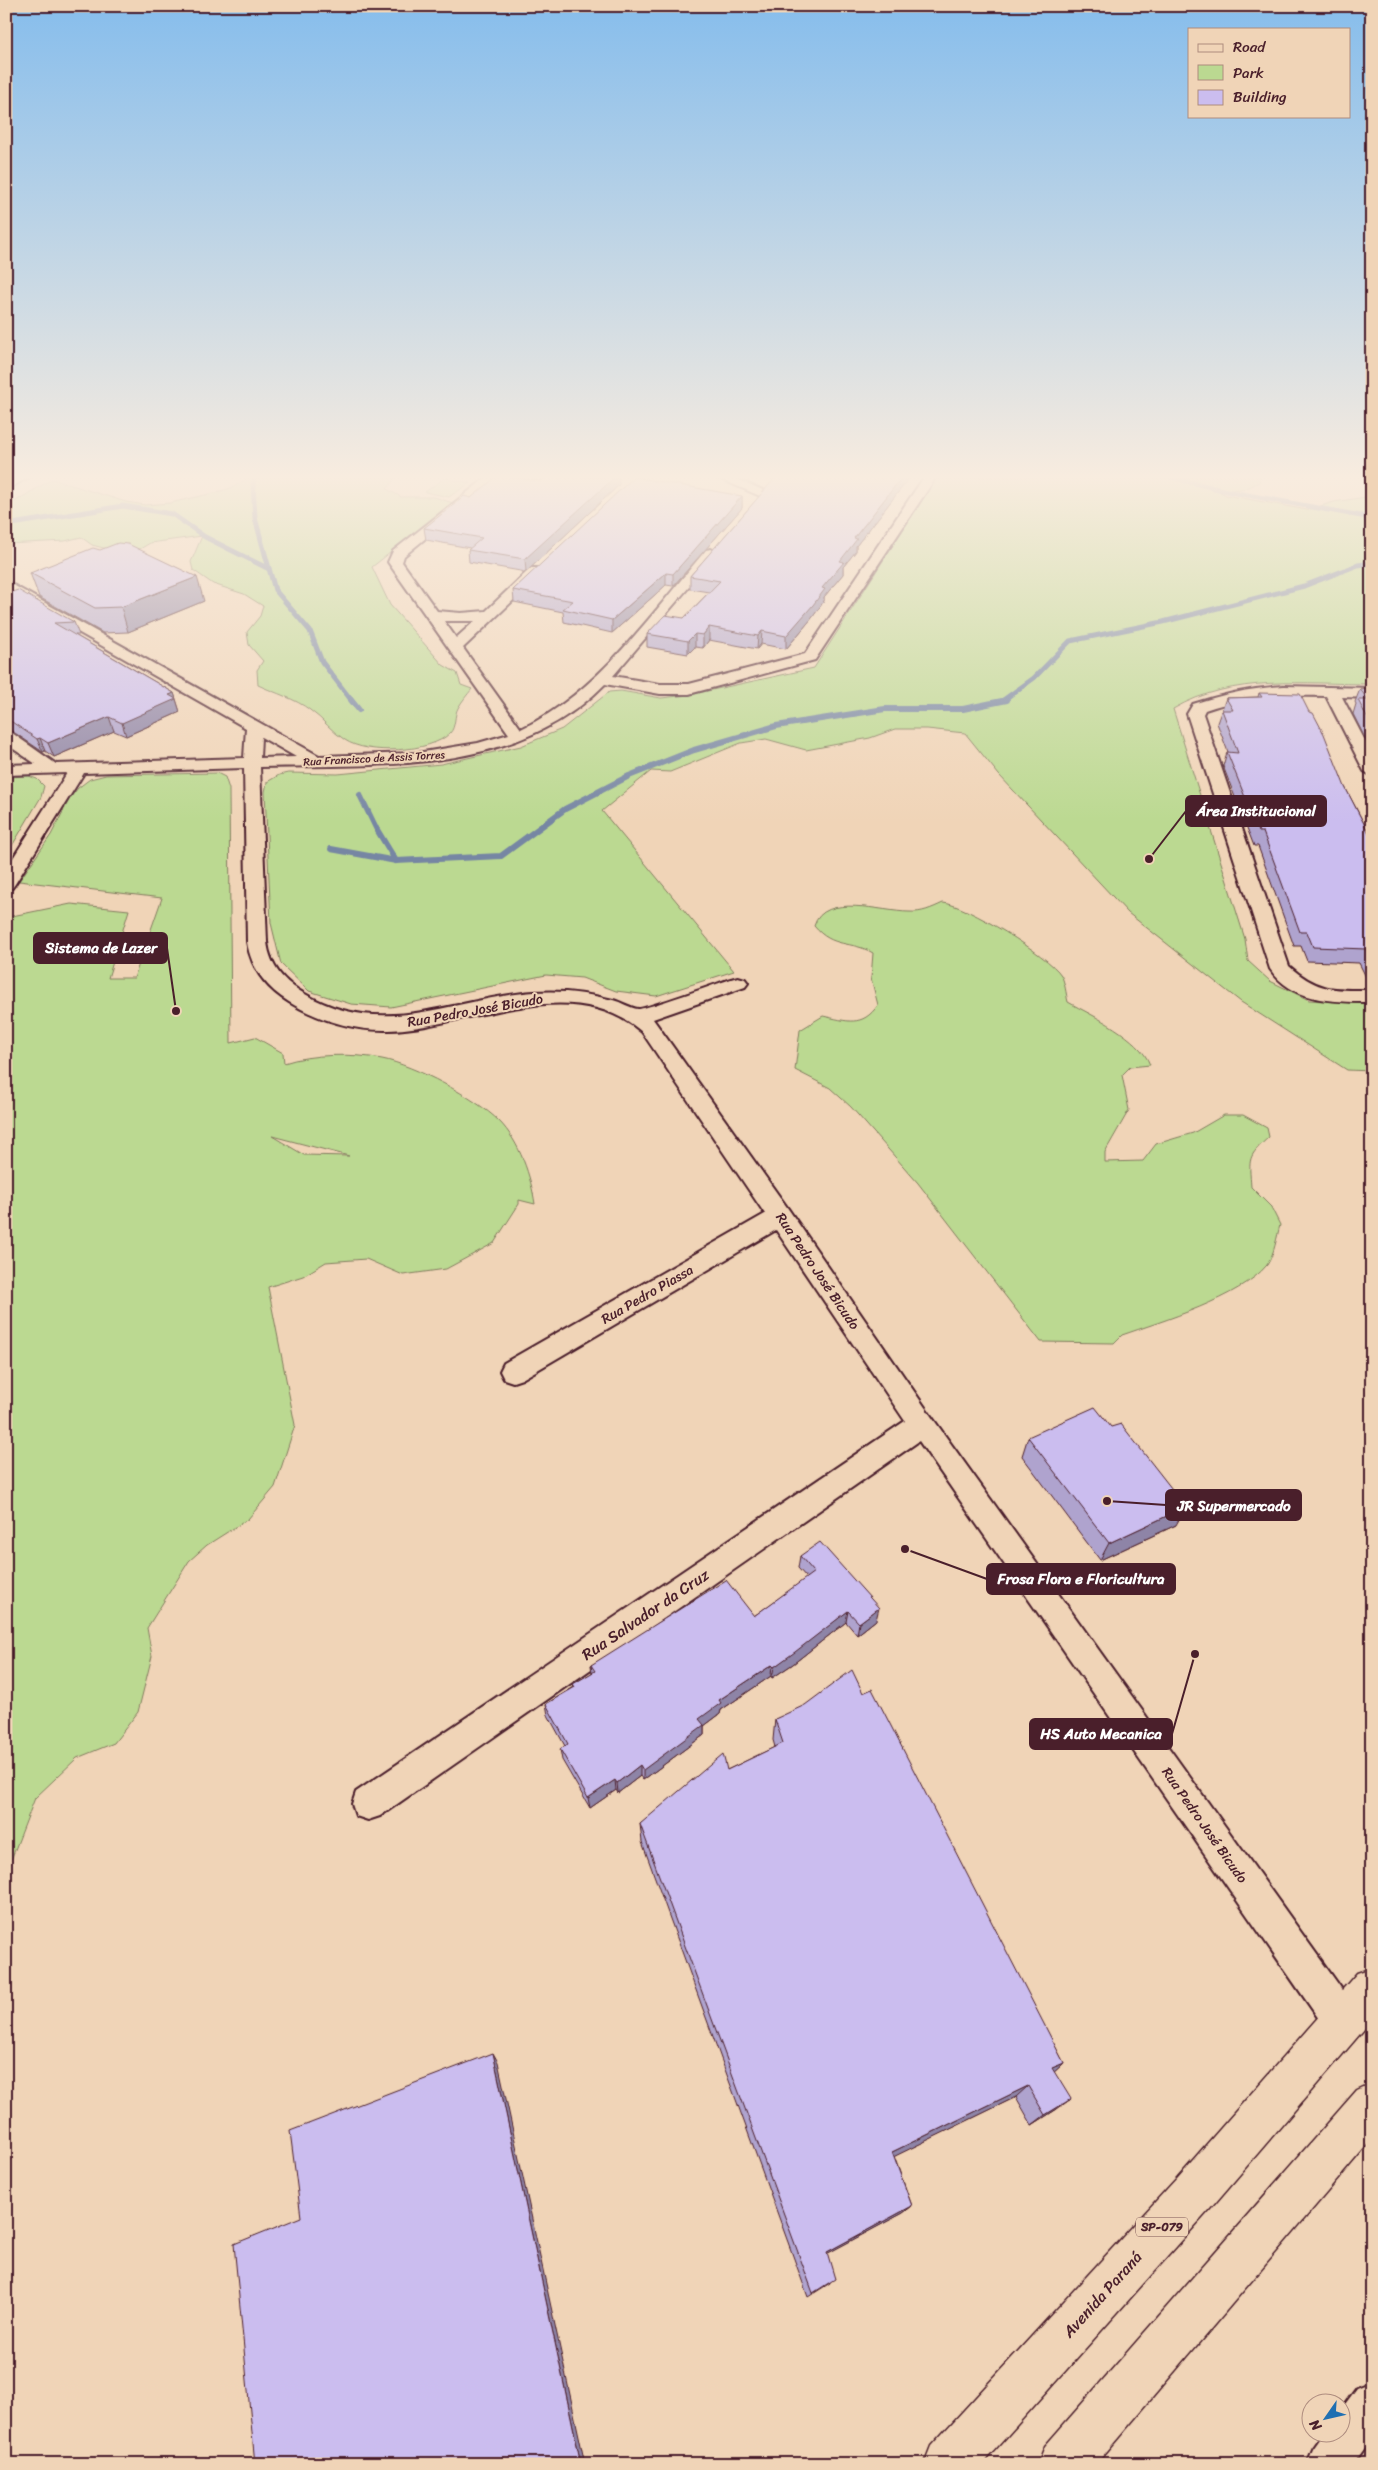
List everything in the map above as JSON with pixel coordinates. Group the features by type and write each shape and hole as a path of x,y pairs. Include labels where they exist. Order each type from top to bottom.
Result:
{"main road":[{"name":"Avenida Paraná","path":"949,2464 1194,2193 1372,1988"},
{"path":"1063,2464 1372,2104"}],"street":[{"path":"19,592 317,762"},
{"path":"417,592 518,736"},
{"path":"455,647 514,592"},
{"name":"Rua Francisco de Assis Torres","path":"6,770 317,762 441,755 478,748 538,728 575,705 603,679 678,592"},
{"path":"603,679 660,689 689,689 810,657 853,592"},
{"path":"432,614 464,618 490,614"},
{"path":"1372,693 1273,690 1247,692 1221,698 1198,707 1195,714 1280,969 1299,986 1330,996 1372,996"},
{"path":"1332,692 1372,771"},
{"name":"Rua Pedro José Bicudo","path":"254,727 252,763 258,957 266,972 281,988 300,1001 343,1018 372,1022 403,1023 524,999 553,996 579,998 626,1011 638,1017 649,1027 781,1216 922,1424 1343,2022"},
{"path":"8,740 52,768"},
{"path":"6,884 79,768"},
{"path":"638,1017 738,983"},
{"name":"Rua Pedro Piassa","path":"513,1371 781,1216"},
{"name":"Rua Salvador da Cruz","path":"368,1804 922,1424"},
{"path":"1328,2464 1372,2403"}],"green space":[{"path":"239,592 384,592 390,605 443,665 457,673 461,685 472,689 458,708 450,733 441,740 429,745 399,750 383,750 355,745 340,737 304,706 258,685 257,670 263,661 249,645 247,632 260,616 263,606"},
{"path":"863,592 1372,592 1372,684 1270,683 1245,686 1220,690 1196,698 1173,709 1245,939 1248,961 1270,981 1309,1000 1372,1004 1372,1071 1347,1070 1241,1002 1128,913 999,775 965,733 927,729 895,729 870,738 806,750 766,739 741,743 670,772 651,771 602,811 734,971 656,996 616,991 582,978 546,975 391,1007 351,1004 309,991 281,964 271,923 265,792 267,782 279,775 288,773 338,774 441,764 521,746 562,729 609,692 621,691 661,698 689,695 814,668"},
{"path":"217,773 225,777 229,789 231,1043 255,1037 283,1053 284,1063 333,1055 382,1059 411,1068 444,1084 476,1102 506,1129 519,1149 531,1183 535,1204 519,1200 519,1204 494,1243 446,1269 403,1275 366,1259 326,1262 303,1276 268,1287 295,1425 275,1487 248,1519 207,1545 189,1561 147,1628 152,1656 138,1712 114,1743 77,1758 35,1798 6,1873 6,921 12,916 71,904 129,910 108,978 134,978 162,898 19,881 51,835 70,798 78,788 90,779 106,775","holes":["272,1136 349,1156 304,1155"]},
{"path":"29,776 37,779 44,786 41,797 6,856 6,777"},
{"path":"943,903 969,912 987,921 1041,956 1061,975 1068,1002 1115,1028 1145,1055 1150,1065 1130,1067 1122,1075 1129,1110 1105,1152 1105,1162 1143,1161 1156,1144 1193,1133 1224,1115 1243,1115 1267,1128 1269,1137 1257,1149 1251,1159 1251,1187 1271,1207 1280,1225 1269,1261 1255,1277 1220,1298 1122,1335 1114,1343 1041,1342 918,1183 851,1107 830,1088 795,1070 800,1030 823,1016 847,1021 860,1020 872,1012 878,1005 871,978 873,953 828,938 814,926 820,916 829,909 841,907 855,906 918,912"}],"building":[{"path":"22,592 74,622 54,623 174,693 169,695 176,699 122,723 109,717 48,743 40,738 37,739 6,718 6,594"},
{"path":"66,592 158,592 121,607 95,608"},
{"path":"525,592 644,592 612,620 563,609 573,601"},
{"path":"709,592 823,592 786,636 762,631 758,636 709,627 703,635 695,634 688,641 647,634 665,615 684,618"},
{"path":"1360,689 1372,689 1372,727 1358,700 1368,700"},
{"path":"1259,693 1300,694 1309,712 1313,713 1324,734 1345,787 1372,839 1372,961 1366,949 1313,947 1307,932 1300,932 1263,832 1259,832 1227,752 1238,753 1222,710 1233,710 1226,698 1262,697"},
{"path":"1095,1407 1111,1427 1121,1424 1186,1507 1109,1543 1028,1437"},
{"path":"820,1542 879,1608 859,1623 848,1611 774,1667 772,1665 719,1700 721,1703 699,1719 704,1725 643,1770 640,1765 617,1783 615,1780 588,1798 560,1749 568,1744 546,1704 575,1687 573,1684 595,1671 591,1665 726,1580 754,1616 814,1572 800,1556"},
{"path":"852,1670 863,1693 872,1689 1064,2063 1052,2068 1071,2099 1045,2115 1028,2086 892,2152 912,2206 827,2252 835,2279 813,2293 640,1824 723,1754 727,1770 783,1743 775,1719 805,1705"},
{"path":"493,2053 581,2464 255,2464 234,2244 301,2217 290,2131"}],"waterway":[{"path":"277,592 310,631 322,662 352,701"},
{"path":"1002,701 1034,678 1070,641 1163,622 1279,592"},
{"path":"351,700 359,710"},
{"path":"396,861 501,856 565,809 629,776 694,750 776,726 885,709 963,709 1007,700"},
{"path":"360,795 376,828 396,861"},
{"path":"331,849 396,861"}],"place":[{"name":"Área Institucional","path":"1149,859"},
{"name":"Sistema de Lazer","path":"176,1011"},
{"name":"JR Supermercado","path":"1107,1501"},
{"name":"Frosa Flora e Floricultura","path":"905,1549"},
{"name":"HS Auto Mecanica","path":"1195,1654"}]}
